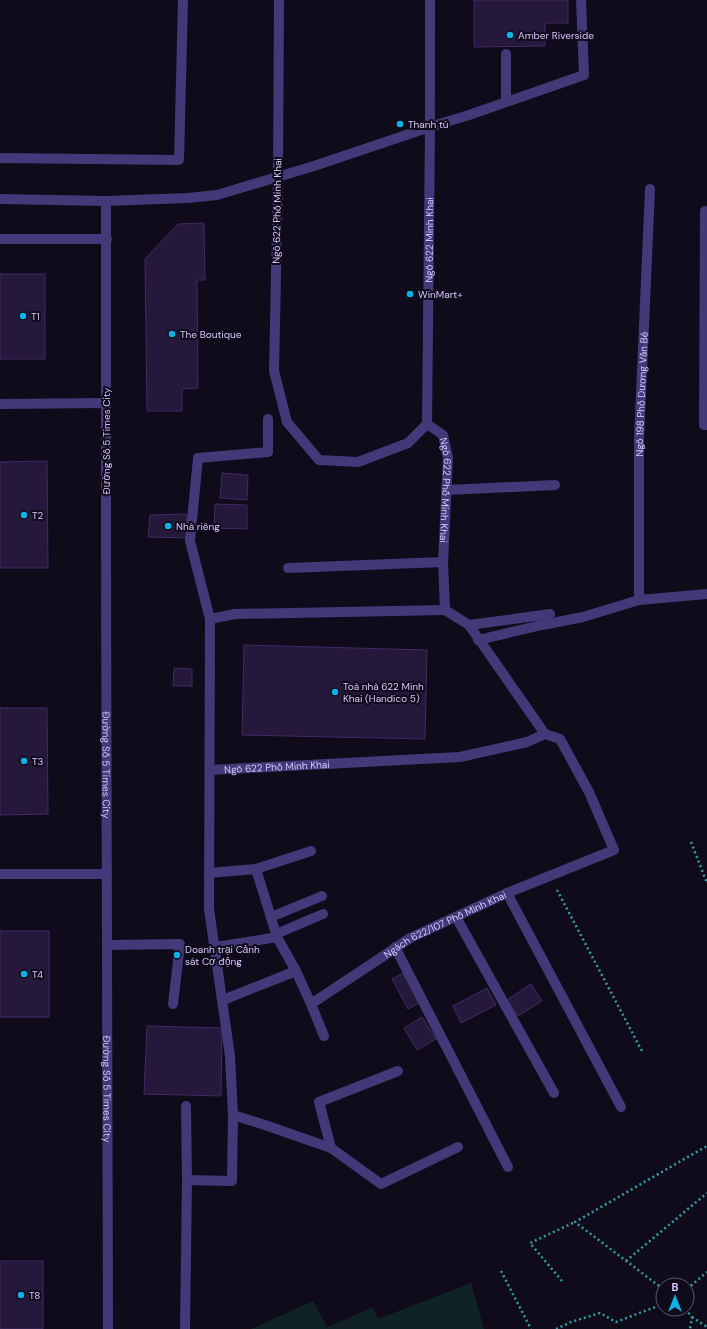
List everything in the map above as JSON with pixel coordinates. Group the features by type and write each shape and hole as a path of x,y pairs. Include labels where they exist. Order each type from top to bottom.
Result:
{"street":[{"path":"0,158 179,160 183,0"},
{"name":"Ngõ 622 Phố Minh Khai","path":"279,0 278,178 274,371 287,422 319,460 358,462 408,443 427,424 443,435 448,458 443,562 446,610"},
{"path":"430,0 430,127"},
{"path":"0,200 106,201 188,198 217,195 278,178 506,102 584,75 581,0"},
{"path":"506,54 506,102"},
{"name":"Ngõ 622 Minh Khai","path":"427,424 430,127"},
{"name":"Ngõ 198 Phố Dương Văn Bé","path":"639,600 639,438 650,189"},
{"name":"Đường Số 5 Times City","path":"106,201 108,1329"},
{"path":"705,211 704,426 707,425"},
{"path":"0,239 107,239"},
{"path":"0,404 106,403"},
{"path":"187,1180 232,1181 233,1116 230,1056 209,909 210,619 190,541 198,458 268,452 268,419"},
{"path":"447,490 555,485"},
{"path":"288,568 443,562"},
{"path":"478,640 583,617 639,600 707,594"},
{"path":"210,619 235,614 446,610 469,625 545,734"},
{"path":"469,625 550,614"},
{"name":"Ngõ 622 Phố Minh Khai","path":"210,770 460,757 527,742 545,734"},
{"name":"Ngách 622/107 Phố Minh Khai","path":"311,1004 410,938 507,893 614,850 589,792 560,739 545,734"},
{"path":"209,873 256,869 311,851"},
{"path":"256,869 276,935 296,971 324,1036"},
{"path":"0,874 107,874"},
{"path":"507,893 621,1107"},
{"path":"271,917 322,896"},
{"path":"215,947 248,942 276,935 323,914"},
{"path":"456,917 554,1093"},
{"path":"107,945 180,944 173,1004"},
{"path":"395,947 508,1167"},
{"path":"223,1000 296,971"},
{"path":"331,1148 319,1102 398,1071"},
{"path":"185,1329 187,1180 186,1106"},
{"path":"233,1116 265,1125 331,1148 381,1184 458,1147"}],"path":[{"path":"691,842 707,883"},
{"path":"549,875 643,1052"},
{"path":"562,1281 530,1243 574,1222 707,1146"},
{"path":"626,1260 707,1193"},
{"path":"574,1222 655,1283"},
{"path":"501,1271 531,1329"},
{"path":"695,1282 707,1272"},
{"path":"556,1329 570,1322 600,1313 616,1322 655,1307"},
{"path":"690,1329 692,1317 707,1327"}],"green space":[{"path":"471,1283 484,1329 251,1329 313,1301 327,1327 373,1307 378,1319"}],"building":[{"name":"Amber Riverside","path":"474,0 568,0 568,23 545,23 545,46 474,47"},
{"name":"The Boutique","path":"204,223 205,280 197,280 198,388 182,389 182,411 147,411 145,259 178,224"},
{"name":"T1","path":"0,274 45,274 45,359 0,359"},
{"name":"T2","path":"47,461 48,568 0,568 0,462"},
{"path":"222,473 248,475 247,500 220,498"},
{"path":"215,504 247,505 247,529 214,528"},
{"name":"Nhà riêng","path":"187,514 186,538 148,537 150,515"},
{"name":"Toà nhà 622 Minh Khai (Handico 5)","path":"244,645 427,650 425,739 242,735"},
{"path":"174,668 192,669 192,686 173,686"},
{"name":"T3","path":"0,708 47,708 48,814 0,815"},
{"name":"T4","path":"0,931 49,931 49,1017 0,1017"},
{"path":"403,973 419,1003 408,1009 392,979"},
{"path":"531,984 542,1001 518,1016 507,1000"},
{"path":"487,988 496,1005 461,1023 453,1006"},
{"path":"422,1017 436,1039 417,1050 404,1028"},
{"path":"147,1026 222,1028 221,1096 144,1094"},
{"name":"T8","path":"0,1261 43,1261 43,1329 0,1329"}],"place":[{"name":"Amber Riverside","path":"510,35"},
{"name":"Thanh tú","path":"400,124"},
{"name":"WinMart+","path":"410,294"},
{"name":"T1","path":"23,316"},
{"name":"The Boutique","path":"172,334"},
{"name":"T2","path":"24,515"},
{"name":"Nhà riêng","path":"168,526"},
{"name":"Toà nhà 622 Minh Khai (Handico 5)","path":"335,692"},
{"name":"T3","path":"24,761"},
{"name":"Doanh trại Cảnh sát Cơ động","path":"177,955"},
{"name":"T4","path":"24,974"},
{"name":"T8","path":"21,1295"}]}
